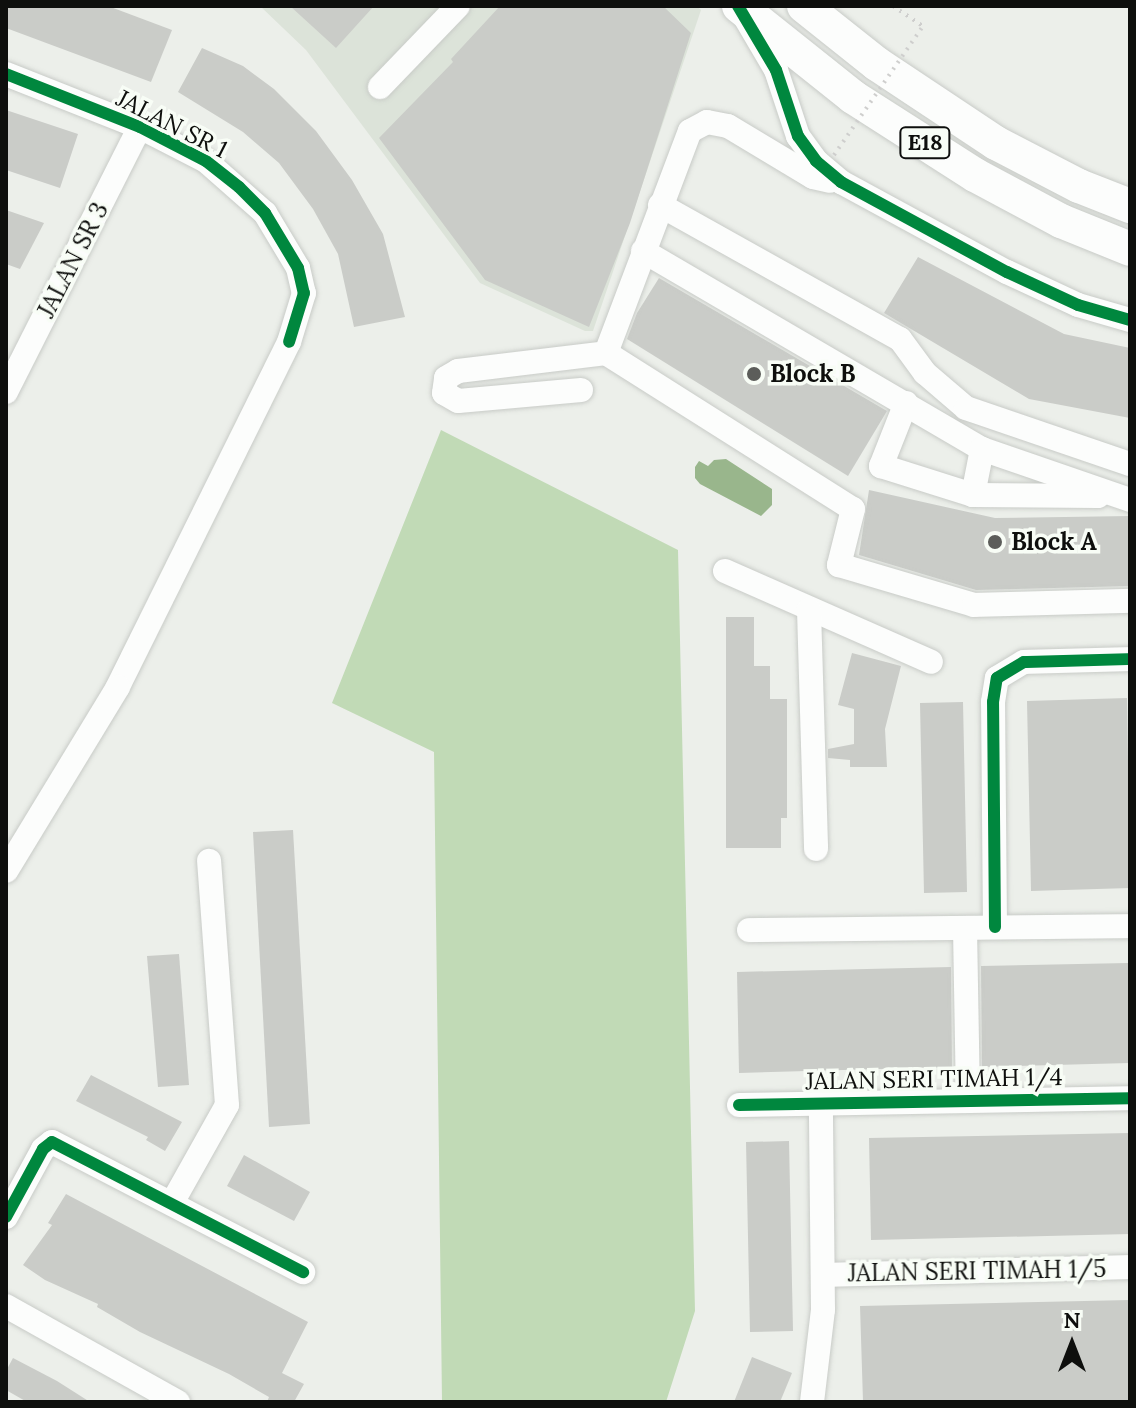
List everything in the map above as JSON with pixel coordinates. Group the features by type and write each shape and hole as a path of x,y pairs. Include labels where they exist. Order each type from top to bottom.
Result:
{"highway":[{"name":"E18","path":"739,6 853,97 975,175 1061,221 1130,249"},
{"name":"E18","path":"804,6 877,64 996,143 1079,186 1130,206"}],"street":[{"path":"380,87 458,6"},
{"path":"739,6 776,70 798,136 816,161 841,182 1007,272 1078,305 1130,320"},
{"name":"JALAN SR 1","path":"6,74 140,127 206,161 239,187 273,225 298,268 304,293 289,342 118,687 6,871"},
{"path":"755,143 774,138 786,128 791,114"},
{"path":"606,353 690,131 707,122 728,126 813,177 841,182"},
{"name":"JALAN SR 3","path":"6,392 140,127"},
{"path":"660,205 900,339 925,373 966,408 1130,464"},
{"path":"643,251 982,449 1124,498"},
{"path":"6,336 28,347"},
{"path":"581,390 458,401 444,393 446,378 458,371 606,353 853,509 839,565 974,605 1130,601"},
{"path":"906,403 881,466 973,495 1124,498"},
{"path":"973,495 982,449"},
{"path":"725,571 931,662"},
{"path":"809,610 816,849"},
{"path":"995,927 993,702 997,678 1024,662 1130,659"},
{"path":"172,1203 227,1105 209,861"},
{"path":"749,930 1130,926"},
{"path":"965,928 968,1101"},
{"name":"JALAN SERI TIMAH 1/4","path":"739,1105 1130,1098"},
{"path":"812,1402 823,1275 821,1104"},
{"path":"6,1217 43,1149 52,1142 303,1272"},
{"name":"JALAN SERI TIMAH 1/5","path":"823,1275 1130,1267"},
{"path":"6,1306 178,1402"}],"path":[{"path":"834,155 923,26 893,6"}],"shaded area":[{"path":"260,6 697,6 701,10 593,331 585,331 480,283 306,50"},
{"path":"441,430 678,550 695,1311 666,1402 442,1402 434,752 332,703"},
{"path":"726,459 772,489 772,505 761,516 700,484 695,478 695,467 699,461 708,466 714,460"}],"building":[{"path":"6,6 108,6 172,30 151,82 6,28"},
{"path":"290,6 374,6 336,48"},
{"path":"500,6 663,6 691,33 630,223 589,327 485,280 379,138 453,62 451,59"},
{"path":"202,48 243,66 274,89 316,131 352,180 383,234 405,317 354,327 338,254 313,209 279,163 243,132 178,92"},
{"path":"6,110 78,134 60,188 6,170"},
{"path":"6,210 44,223 20,269 6,264"},
{"path":"918,257 1064,334 1130,348 1130,418 1029,399 884,313"},
{"name":"Block B","path":"659,278 887,411 848,476 627,339 637,313"},
{"name":"Block A","path":"869,490 995,518 1130,516 1129,586 976,590 859,555"},
{"path":"726,617 754,617 754,666 770,666 770,699 787,699 787,818 781,818 781,848 726,848"},
{"path":"852,653 901,666 885,729 887,767 850,767 850,760 828,758 828,749 854,744 854,709 838,705"},
{"path":"1127,698 1130,888 1031,891 1027,701"},
{"path":"963,702 967,892 924,893 920,703"},
{"path":"293,830 310,1124 269,1127 253,832"},
{"path":"179,954 189,1085 158,1087 147,956"},
{"path":"1128,963 1130,1063 982,1067 981,966"},
{"path":"951,967 952,1067 739,1073 737,972"},
{"path":"91,1075 182,1122 165,1151 146,1140 148,1137 76,1101"},
{"path":"1130,1133 1130,1234 871,1240 869,1138"},
{"path":"789,1141 793,1331 750,1332 746,1142"},
{"path":"244,1155 310,1192 294,1221 227,1186"},
{"path":"66,1194 308,1322 282,1373 304,1384 294,1402 267,1402 269,1397 229,1374 140,1332 97,1307 98,1304 45,1280 23,1265 52,1225 48,1223"},
{"path":"1130,1300 1130,1402 863,1402 860,1306"},
{"path":"752,1357 792,1373 780,1402 734,1402"},
{"path":"13,1358 90,1402 27,1402 6,1390 6,1371"}],"cycle path":[{"path":"738,6 776,70 798,136 816,161 841,182 1007,272 1078,305 1130,320"},
{"path":"6,74 140,127 206,161 239,187 265,213 298,268 304,293 289,342"},
{"path":"995,927 993,702 997,678 1024,662 1130,659"},
{"path":"739,1105 1130,1098"},
{"path":"6,1217 43,1149 52,1142 303,1272"}],"place":[{"name":"Block B","path":"754,374"},
{"name":"Block A","path":"995,542"}]}
